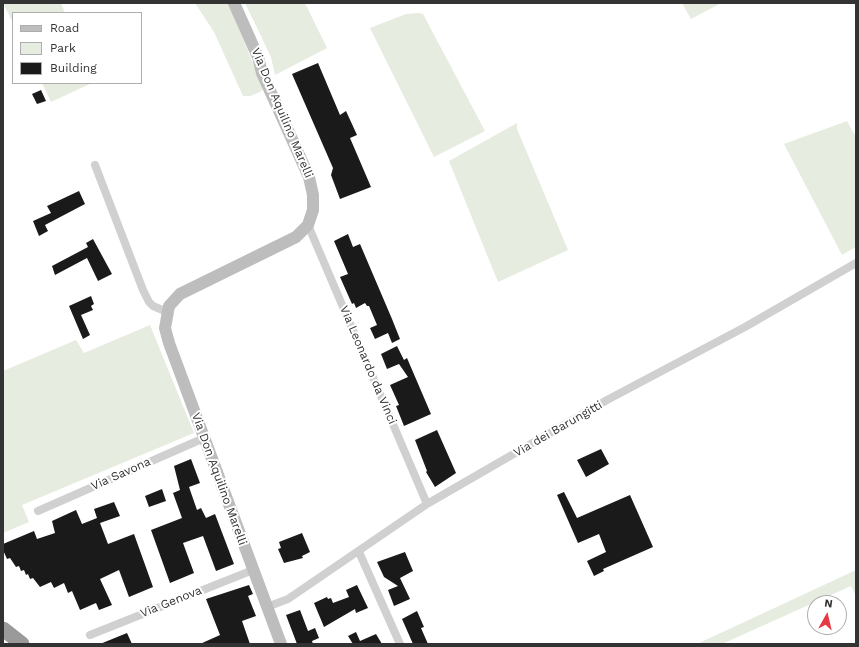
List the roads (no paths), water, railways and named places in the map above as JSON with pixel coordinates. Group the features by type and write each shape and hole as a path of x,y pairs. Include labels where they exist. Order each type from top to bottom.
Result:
{"highway":[{"path":"3,629 22,644"}],"street":[{"name":"Via Don Aquilino Marelli","path":"234,3 258,57 262,73 312,186 313,210 308,225"},
{"path":"95,165 143,290 149,302 153,306 167,312 172,301 180,294 283,245 303,232 308,225"},
{"name":"Via Leonardo da Vinci","path":"308,225 427,504"},
{"name":"Via dei Barungitti","path":"267,607 288,599 359,552 427,504 607,400 745,327 856,262"},
{"name":"Via Don Aquilino Marelli","path":"167,312 165,328 169,343 281,644"},
{"name":"Via Savona","path":"38,511 204,438"},
{"path":"359,552 400,644"},
{"name":"Via Genova","path":"90,635 253,570"}]}
